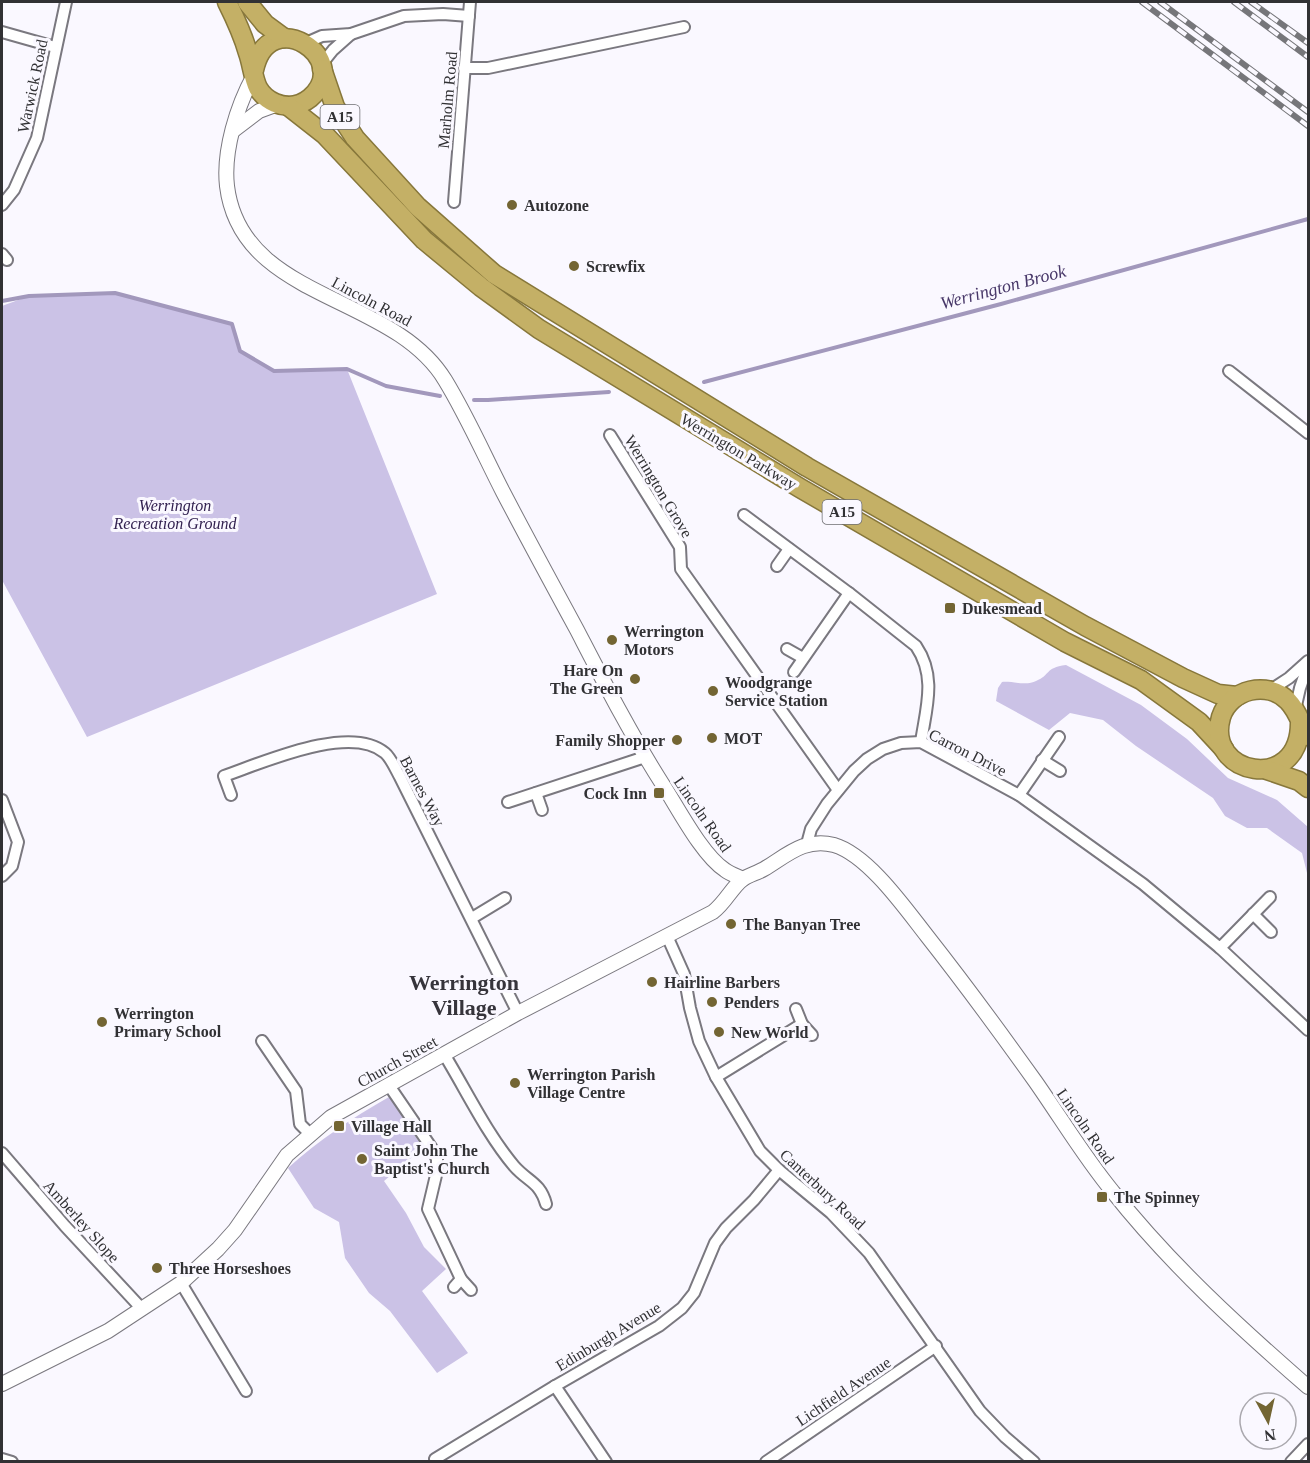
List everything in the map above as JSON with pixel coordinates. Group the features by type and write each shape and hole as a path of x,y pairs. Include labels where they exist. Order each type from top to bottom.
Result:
{"highway":[{"name":"A15","path":"227,2 246,46 261,94 269,100 283,105 298,105 314,94 319,86 321,67 317,54 306,43"},
{"path":"247,2 265,24 284,38"},
{"path":"254,73 256,59 262,50 276,40 292,38 306,43"},
{"name":"Werrington Parkway","path":"321,67 330,97 355,138 418,207 494,274 788,456 1085,626 1182,678 1218,694 1237,696"},
{"name":"Werrington Parkway","path":"283,105 325,135 424,240 481,287 538,329 800,488 1065,642 1141,680 1199,722 1224,748"},
{"name":"A15","path":"1237,696 1249,690 1269,691"},
{"path":"1267,770 1279,766 1292,753 1300,736 1301,723 1287,700 1269,691"},
{"path":"1224,748 1219,731 1222,714 1237,696"},
{"name":"A15","path":"1224,748 1231,759 1242,766 1254,770 1267,770 1299,781 1308,788"}],"street":[{"name":"Warwick Road","path":"2,206 14,189 38,138 66,2"},
{"name":"Marholm Road","path":"454,202 470,2"},
{"path":"306,43 322,36 351,34 404,16 469,15"},
{"path":"464,68 488,68 684,27"},
{"path":"2,32 55,47"},
{"path":"321,67 333,50 351,34"},
{"name":"Lincoln Road","path":"254,73 241,99 227,154 226,176 229,197 242,229 263,258 284,273 400,333 424,352 435,365 457,401 512,510 645,757 701,844 723,869 743,879"},
{"path":"234,130 259,111 283,105"},
{"path":"1229,371 1308,433"},
{"name":"Werrington Grove","path":"610,435 680,547 681,569 838,790"},
{"path":"744,515 916,646 924,658 929,682 921,742"},
{"path":"777,566 789,549"},
{"path":"794,672 849,593"},
{"path":"787,649 803,658"},
{"path":"1269,691 1308,663"},
{"path":"1301,723 1300,688 1308,663"},
{"name":"Carron Drive","path":"1019,795 1059,737"},
{"name":"Barnes Way","path":"231,795 224,776 307,747 343,742 369,745 386,753 472,918 518,1013"},
{"name":"Carron Drive","path":"807,844 811,829 838,790 867,759 883,749 901,743 921,742 1019,795 1143,884 1220,948 1308,1030"},
{"path":"508,802 645,757"},
{"path":"1042,760 1060,771"},
{"path":"536,792 542,810"},
{"path":"2,800 18,842 12,866 2,876"},
{"path":"743,879 807,844"},
{"name":"Lincoln Road","path":"807,844 833,845 846,851 857,857 885,885 978,1004 1113,1193 1170,1258 1249,1335 1308,1387"},
{"name":"Church Street","path":"2,1384 108,1331 181,1283 235,1230 287,1155 331,1116 518,1013 720,907 743,879"},
{"path":"1220,948 1270,897"},
{"path":"472,918 506,898"},
{"path":"1253,914 1271,932"},
{"name":"Canterbury Road","path":"667,936 684,974 699,1041 716,1077 760,1151 779,1170 831,1213 869,1253 980,1412 1034,1461"},
{"path":"796,1010 802,1024 812,1035"},
{"path":"716,1077 802,1024"},
{"path":"262,1041 296,1091 300,1124 310,1134"},
{"path":"444,1054 500,1147 514,1166 536,1183 543,1192 546,1204"},
{"path":"388,1084 437,1159 437,1171 428,1209 458,1283 471,1290"},
{"name":"Amberley Slope","path":"2,1153 65,1226 142,1309"},
{"name":"Edinburgh Avenue","path":"435,1459 658,1326 682,1308 698,1286 715,1243 779,1170"},
{"path":"181,1283 246,1391"},
{"name":"Lichfield Avenue","path":"766,1461 936,1346"},
{"path":"555,1386 606,1461"},
{"path":"1291,1461 1308,1444"},
{"path":"2,1459 12,1461"}],"green space":[{"name":"Werrington Recreation Ground","path":"115,293 232,324 240,351 274,371 347,369 437,594 87,737 2,580 2,306 29,296"},
{"path":"1066,665 1141,705 1187,739 1228,778 1277,800 1308,827 1308,877 1302,853 1267,828 1247,828 1225,816 1213,798 1136,746 1103,720 1070,713 1049,730 996,701 998,688 1002,682 1032,682 1041,679 1054,668"},
{"path":"389,1097 423,1148 384,1181 406,1213 424,1247 446,1269 422,1291 468,1353 437,1373 390,1311 369,1293 345,1258 339,1222 314,1208 288,1168 336,1130"}],"waterway":[{"name":"Werrington Brook","path":"704,382 1001,304 1308,219"},
{"name":"Werrington Brook","path":"2,301 29,296 115,293 232,324 240,351 274,371 347,369 386,386 440,396"},
{"name":"Werrington Brook","path":"474,400 609,392"}],"railway":[{"path":"1142,2 1308,126"},
{"path":"1160,2 1308,112"},
{"path":"1234,2 1308,57"},
{"path":"1251,2 1308,43"}],"place":[{"name":"Autozone","path":"512,205"},
{"name":"Screwfix","path":"574,266"},
{"name":"Dukesmead","path":"950,608"},
{"name":"Werrington Motors","path":"612,640"},
{"name":"Hare On The Green","path":"635,679"},
{"name":"Woodgrange Service Station","path":"713,691"},
{"name":"MOT","path":"712,738"},
{"name":"Family Shopper","path":"677,740"},
{"name":"Cock Inn","path":"659,793"},
{"name":"The Banyan Tree","path":"731,924"},
{"name":"Hairline Barbers","path":"652,982"},
{"name":"Penders","path":"712,1002"},
{"name":"Werrington Primary School","path":"102,1022"},
{"name":"New World","path":"719,1032"},
{"name":"Werrington Parish Village Centre","path":"515,1083"},
{"name":"Village Hall","path":"339,1126"},
{"name":"Saint John The Baptist's Church","path":"362,1159"},
{"name":"The Spinney","path":"1102,1197"},
{"name":"Three Horseshoes","path":"157,1268"}],"district":[{"name":"Werrington Village","path":"464,994"}]}
